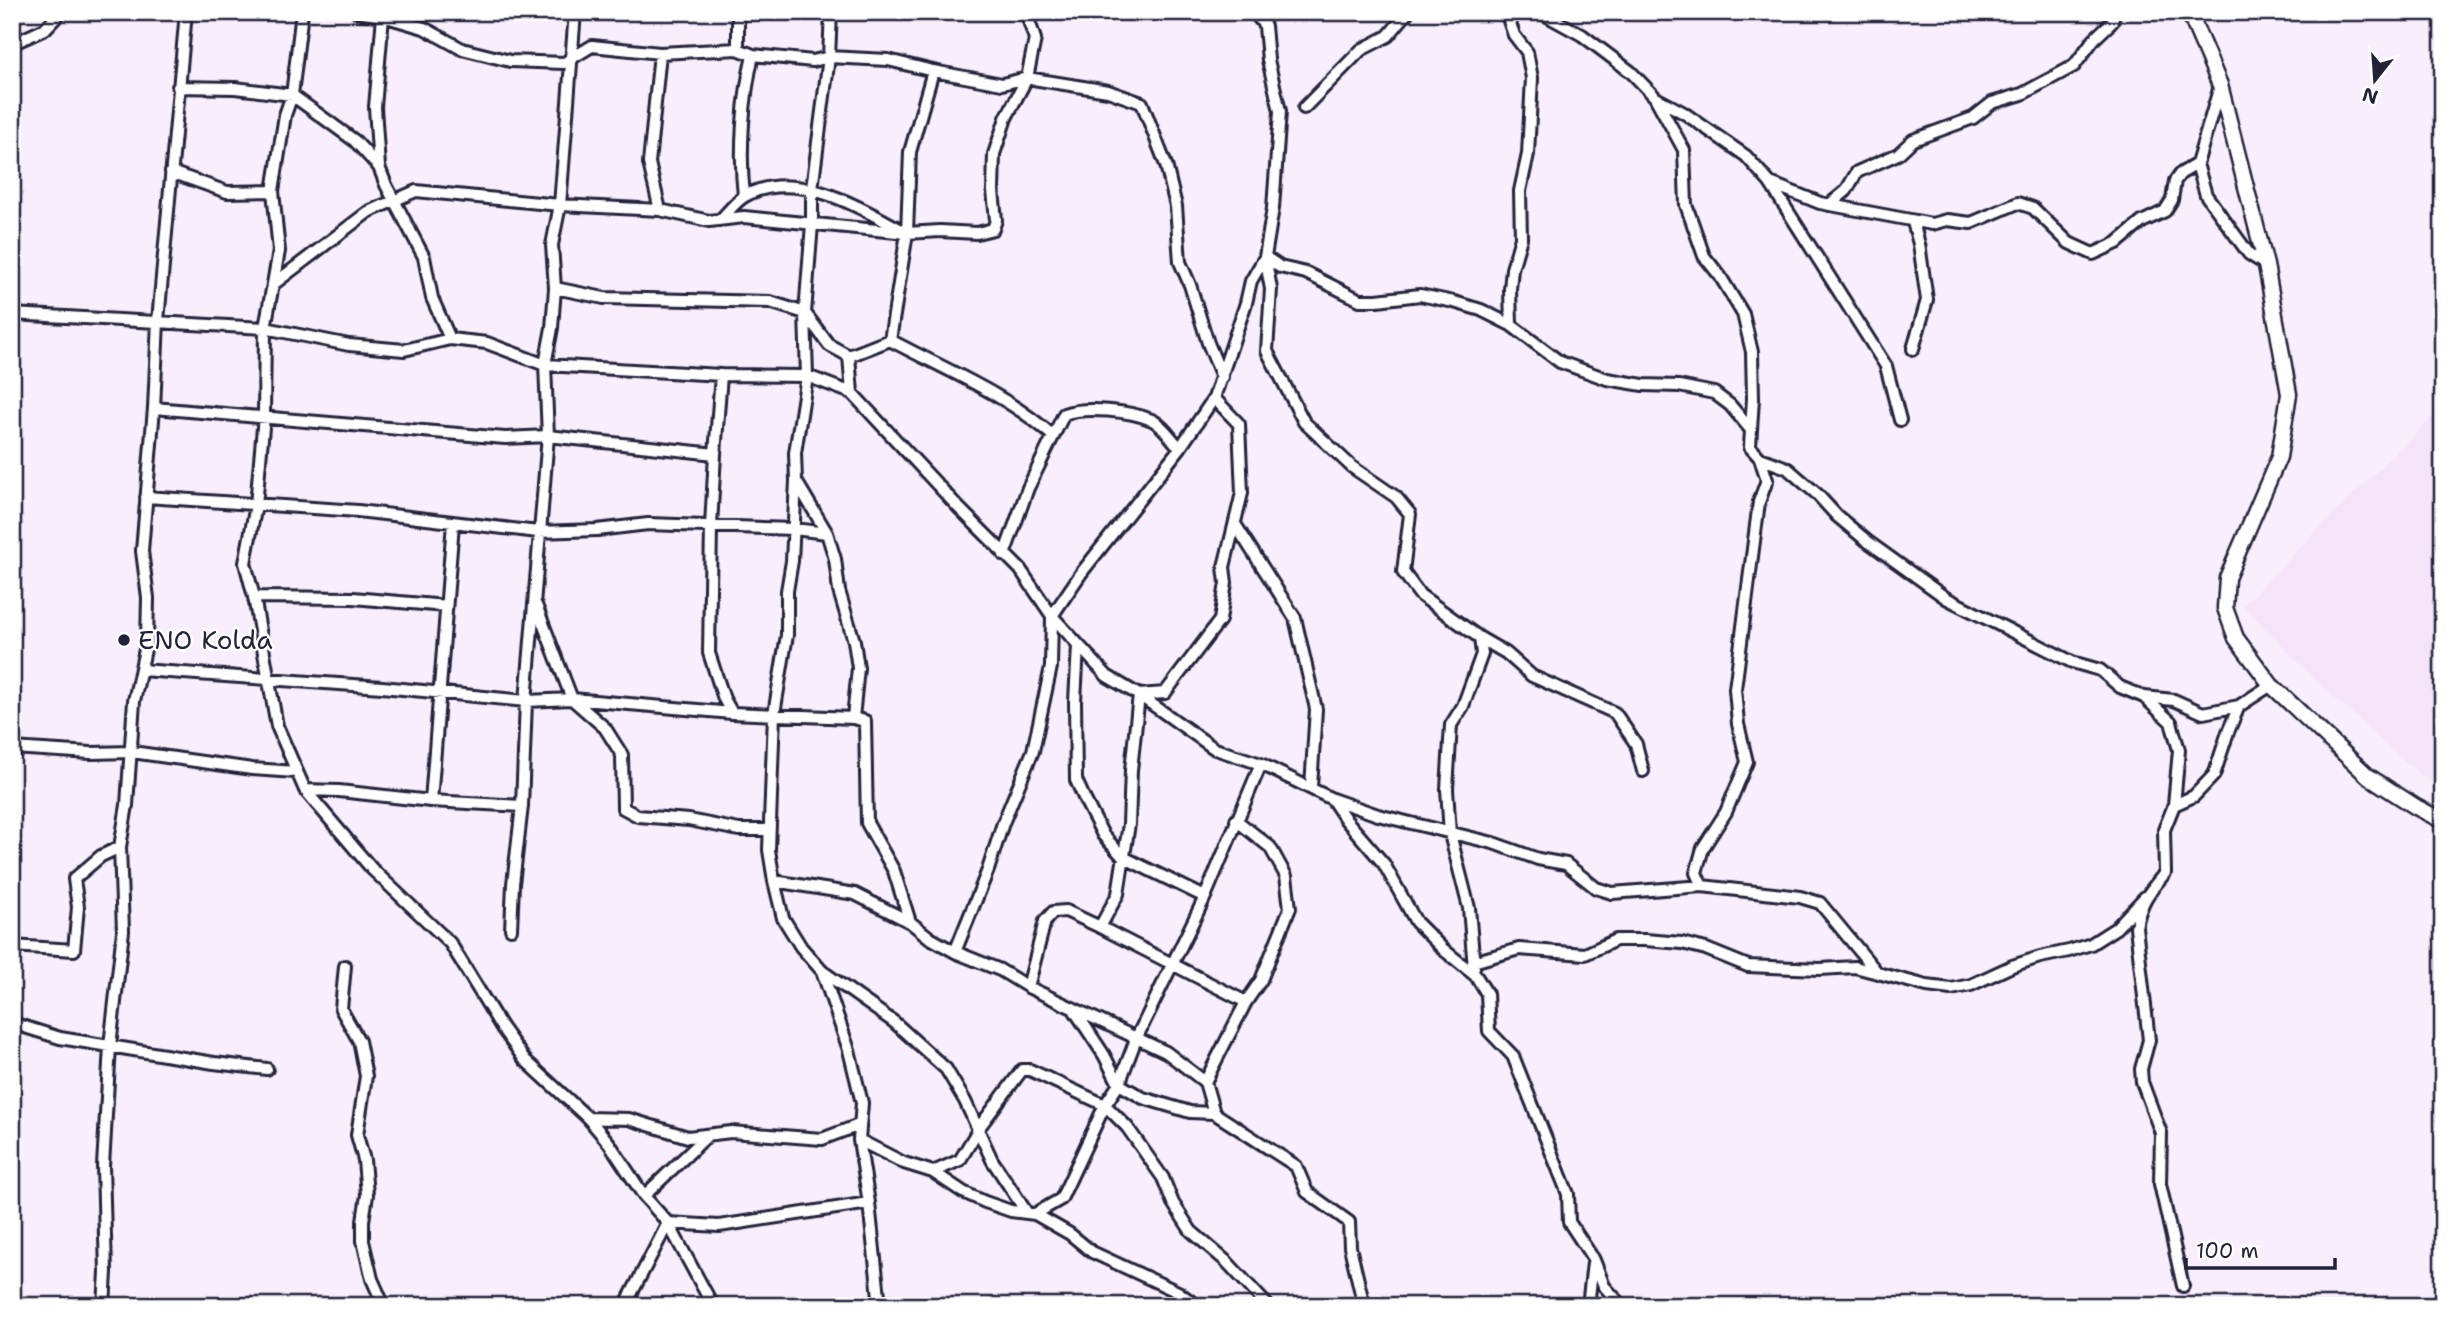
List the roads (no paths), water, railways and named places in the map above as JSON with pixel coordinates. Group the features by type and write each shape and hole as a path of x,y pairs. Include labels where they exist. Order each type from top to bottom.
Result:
{"main road":[{"path":"2189,12 2220,85 2266,265 2289,394 2279,457 2227,578 2225,608 2236,638 2270,685 2368,776 2443,821"}],"street":[{"path":"12,44 45,29 61,12"},
{"path":"104,1306 106,1272 103,1167 110,1046 124,932 120,847 127,805 134,701 147,640 148,598 142,551 155,408 158,321 186,12"},
{"path":"302,12 292,95 285,115 273,191 279,251 265,328 264,416 256,505 245,563 254,597 277,726 305,790 372,870 450,943 525,1060 588,1118 609,1143 643,1196 668,1223 713,1306"},
{"path":"357,12 383,16 424,28 462,49 510,61 564,63 592,46 660,53 738,49 753,55 813,61 829,57 888,60 1002,84 1027,78 1108,91 1142,103 1166,165 1176,206 1180,262 1222,377"},
{"path":"511,929 522,806 526,701 538,532 548,436 545,365 552,328 555,288 552,245 560,205 575,12"},
{"path":"738,12 738,49"},
{"path":"831,12 829,57 812,189 805,313 807,376 795,453 794,529 787,591 787,635 774,714 769,830 774,881 783,918 801,947 822,971 894,1023 946,1069 979,1129 992,1160 1031,1213"},
{"path":"275,284 368,212 416,191 560,205 660,210 709,220 744,217 907,233 977,233 993,229 996,220 993,191 994,154 1006,118 1027,78 1035,39 1026,12"},
{"path":"1254,12 1265,26 1268,60 1280,111 1273,208 1265,257 1271,289 1266,351 1304,422 1352,467 1396,497 1410,513 1403,572 1420,596 1506,653 1532,676 1615,713 1636,744 1643,771"},
{"path":"1304,108 1361,50 1388,36 1408,12"},
{"path":"1506,12 1514,35 1527,52 1532,78 1528,154 1520,191 1521,238 1512,269 1510,289 1511,325"},
{"path":"1540,12 1582,36 1631,72 1656,98 1684,150 1686,205 1704,257 1720,276 1743,314 1752,352 1750,447 1760,458 1767,480 1759,502 1735,689 1738,724 1747,762 1726,813 1703,848 1696,873 1702,886"},
{"path":"1829,205 1846,191 1857,172 1898,154 1913,140 1973,118 1992,103 2022,94 2074,66 2094,39 2112,22 2114,12"},
{"path":"379,167 375,107 383,16"},
{"path":"660,53 649,163 660,210"},
{"path":"744,197 741,178 748,76 753,55"},
{"path":"890,340 907,233 911,152 933,71"},
{"path":"2220,85 2197,164 2206,195 2249,254 2266,265"},
{"path":"178,87 235,88 292,95 355,141 379,167 424,257 432,298 450,339"},
{"path":"1656,98 1684,113 1746,156 1770,183 1886,366 1900,420"},
{"path":"1770,183 1829,205 1932,224 1947,220 1971,223 2018,203 2033,208 2069,243 2093,254 2117,243 2142,222 2165,211 2172,200 2175,181 2180,174 2197,164"},
{"path":"171,172 227,192 273,191"},
{"path":"722,218 744,197 769,186 812,189 855,205 907,233"},
{"path":"1913,222 1927,300 1913,349"},
{"path":"1265,257 1280,267 1306,273 1360,300 1420,296 1481,310 1511,325 1534,344 1575,369 1619,381 1679,386 1714,393 1730,405 1751,430"},
{"path":"955,952 1033,751 1051,667 1052,616 1082,572 1180,448 1214,398 1251,281 1265,257"},
{"path":"555,288 604,298 770,302 805,313 830,345 849,356"},
{"path":"12,314 265,328 349,345 404,350 450,339 487,343 545,365 720,375 807,376 852,393 1003,555 1020,569 1052,616 1107,676 1139,695 1215,749 1261,764 1332,799 1378,815 1493,843 1538,859 1566,864 1596,888 1612,893 1702,886 1800,897 1820,903 1876,971"},
{"path":"849,356 890,340 993,394 1035,420 1052,435"},
{"path":"849,356 852,393"},
{"path":"720,375 711,526 709,653 724,699 732,713"},
{"path":"1139,695 1165,693 1220,620 1226,583 1224,567 1242,493 1239,424 1214,398"},
{"path":"155,408 505,438 548,436 715,454"},
{"path":"1003,555 1028,488 1064,414 1075,410 1123,412 1155,421 1180,448"},
{"path":"1760,458 1787,468 1867,541 1946,598 2072,662 2100,670 2120,687 2144,696 2174,700 2203,713 2239,706 2270,685"},
{"path":"796,481 827,533 835,559 839,591 854,641 858,668 853,718"},
{"path":"146,497 358,511 538,532 597,530 648,524 794,529 827,533"},
{"path":"431,801 453,523"},
{"path":"1235,524 1295,618 1316,709 1311,787"},
{"path":"254,597 353,598 446,606"},
{"path":"534,599 572,699 605,728 622,755 623,808 638,816 689,820 739,830 769,830"},
{"path":"1480,638 1482,654 1462,706 1451,725 1447,789 1450,834 1469,908 1473,962 1476,976 1487,994 1489,1031 1513,1056 1568,1194 1569,1222 1594,1260 1604,1286 1622,1306"},
{"path":"1077,646 1076,780 1103,835 1123,857 1205,897"},
{"path":"141,670 267,678 526,701 572,699 865,721 867,823 894,871 910,922"},
{"path":"1100,927 1118,894 1129,824 1131,769 1139,695"},
{"path":"1473,962 1519,949 1585,954 1616,940 1682,943 1706,949 1748,966 1819,969 1855,967 1927,986 1951,989 1971,985 2022,962 2091,944 2116,928 2165,873 2164,830 2174,805 2179,750 2171,722 2144,696"},
{"path":"2174,805 2194,796 2214,775 2239,706"},
{"path":"12,748 92,753 132,752 252,769 296,772"},
{"path":"1031,1213 1061,1199 1105,1105 1119,1084 1136,1039 1205,897 1261,764"},
{"path":"305,790 522,806"},
{"path":"1332,799 1346,820 1384,864 1416,922 1476,976"},
{"path":"1205,1082 1246,1002 1261,980 1290,908 1286,876 1270,847 1236,820"},
{"path":"12,946 74,950 78,907 74,879 101,856 120,847"},
{"path":"774,881 855,894 910,922 930,938 955,952 1000,970 1028,987 1166,1052 1205,1082 1214,1113"},
{"path":"2145,897 2136,927 2149,1041 2141,1069 2142,1082 2161,1133 2160,1184 2183,1286"},
{"path":"1028,987 1045,921 1053,912 1066,911 1246,1002"},
{"path":"345,965 341,1009 359,1041 366,1076 357,1135 364,1160 367,1195 363,1241 372,1279 384,1306"},
{"path":"822,971 849,1050 862,1103 859,1140 880,1306"},
{"path":"1073,1007 1119,1084 1143,1098 1190,1112 1214,1113 1296,1166 1307,1192 1349,1222 1350,1247 1364,1306"},
{"path":"12,1023 60,1038 267,1069"},
{"path":"933,1172 960,1160 1022,1070 1030,1070 1105,1105 1127,1127 1163,1178 1173,1203 1191,1231 1227,1262 1268,1306"},
{"path":"588,1118 629,1119 688,1137 731,1132 822,1139 859,1125"},
{"path":"643,1196 709,1135"},
{"path":"859,1140 904,1163 933,1172 963,1192 985,1202 1011,1211 1031,1213 1070,1234 1092,1252 1178,1292 1197,1306"},
{"path":"668,1223 719,1226 869,1203"},
{"path":"625,1306 668,1223"},
{"path":"1588,1306 1594,1260"}],"place":[{"name":"ENO Kolda","path":"124,640"}]}
